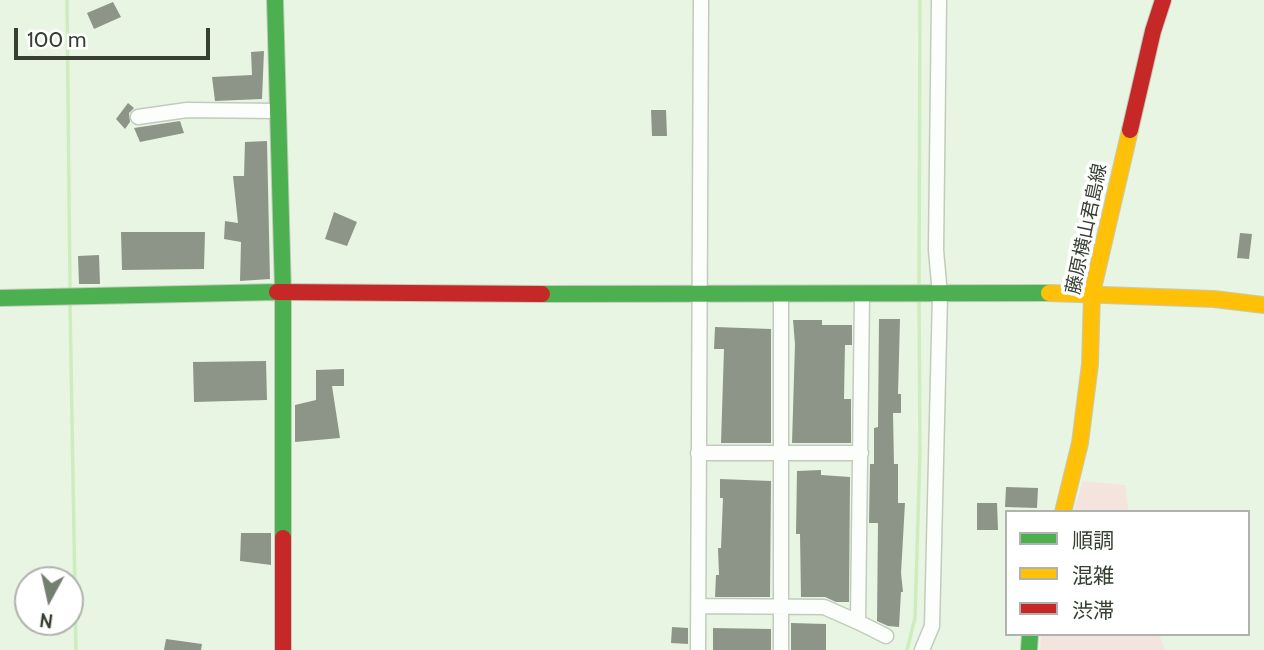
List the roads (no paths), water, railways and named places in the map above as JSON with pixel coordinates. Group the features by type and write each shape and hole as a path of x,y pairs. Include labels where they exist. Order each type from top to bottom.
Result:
{"street":[{"path":"275,0 283,292 283,650"},
{"path":"698,650 698,453 702,295 701,0"},
{"path":"922,650 932,626 940,295 936,250 939,0"},
{"name":"藤原横山君島線","path":"1063,510 1080,443 1090,365 1092,293 1153,31 1163,0"},
{"path":"138,117 187,110 278,111"},
{"path":"0,298 283,292 702,295 1092,293 1214,299 1264,305"},
{"path":"780,295 781,650"},
{"path":"858,622 862,295"},
{"path":"698,453 861,453"},
{"path":"699,606 824,607 886,636"}],"waterway":[{"path":"67,0 70,288"},
{"path":"919,288 920,0"},
{"path":"907,650 915,618 920,452 919,300"},
{"path":"70,303 76,650"}]}
